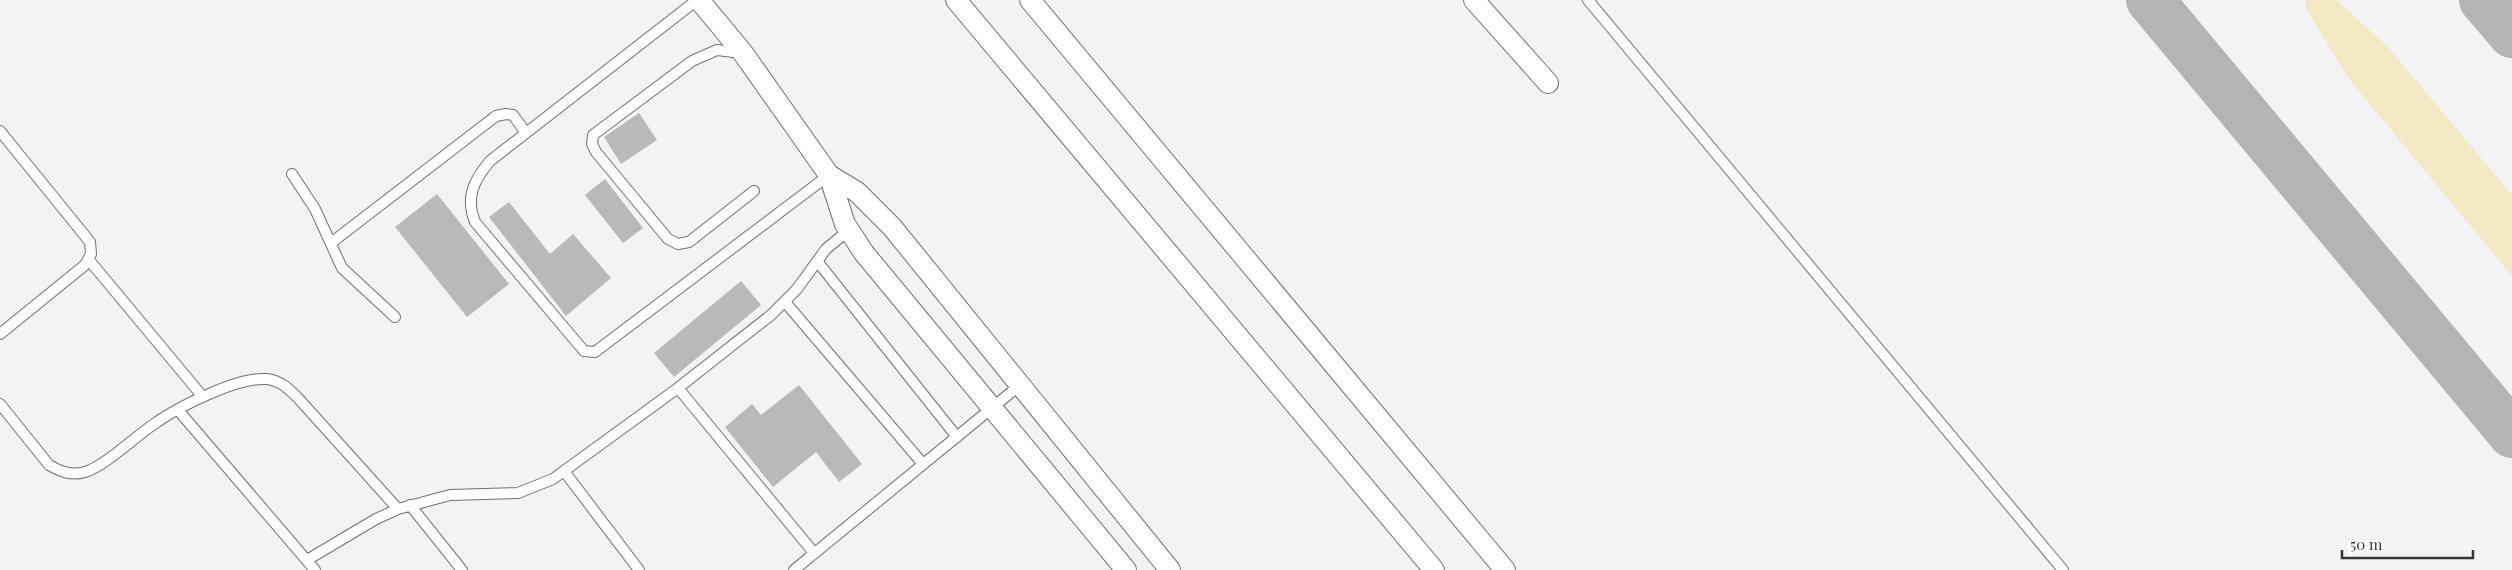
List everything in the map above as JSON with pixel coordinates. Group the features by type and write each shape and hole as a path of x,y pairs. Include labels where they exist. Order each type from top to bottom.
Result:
{"street":[{"path":"698,0 742,54 829,175 838,208 864,253 1126,570"},
{"path":"956,0 1434,570"},
{"path":"1030,0 1505,570"},
{"path":"1474,0 1548,83"},
{"path":"829,175 857,192 881,214 1170,570"}],"lane":[{"path":"698,0 490,161 472,186 470,201 471,213 481,230 584,351 589,353 603,347 829,175"},
{"path":"1588,0 2063,570"},
{"path":"742,54 717,50 692,60 593,135 592,144 596,152 668,239 678,244 689,242 754,191"},
{"path":"332,243 496,116 513,116 526,133"},
{"path":"0,131 90,242 89,260 81,269 0,334"},
{"path":"292,174 315,209 332,243 337,260 348,276 395,318"},
{"path":"307,560 376,519 410,505 462,494 493,495 518,493 542,485 678,388 785,302 834,241 849,230"},
{"path":"89,260 203,397"},
{"path":"817,261 956,437"},
{"path":"785,302 922,464"},
{"path":"0,404 50,465 67,474 77,474 95,468 157,422 203,397 258,379 267,379 284,385 398,509"},
{"path":"794,570 1020,385"},
{"path":"678,388 814,553"},
{"path":"178,410 315,570"},
{"path":"564,471 638,570"},
{"path":"410,505 462,570"}],"sand":[{"path":"2305,0 2336,0 2387,46 2512,195 2512,276 2349,79 2307,10"}],"building":[{"path":"639,113 657,140 621,164 604,137"},
{"path":"605,179 643,228 623,243 585,195"},
{"path":"437,194 509,284 467,317 395,227"},
{"path":"509,202 550,254 573,234 611,278 566,316 489,217"},
{"path":"741,281 761,305 674,377 654,353"},
{"path":"799,385 862,464 839,482 816,452 773,487 725,427 752,404 761,415"}],"taxiway":[{"path":"2150,0 2512,434"},
{"path":"2483,0 2512,34"}]}
